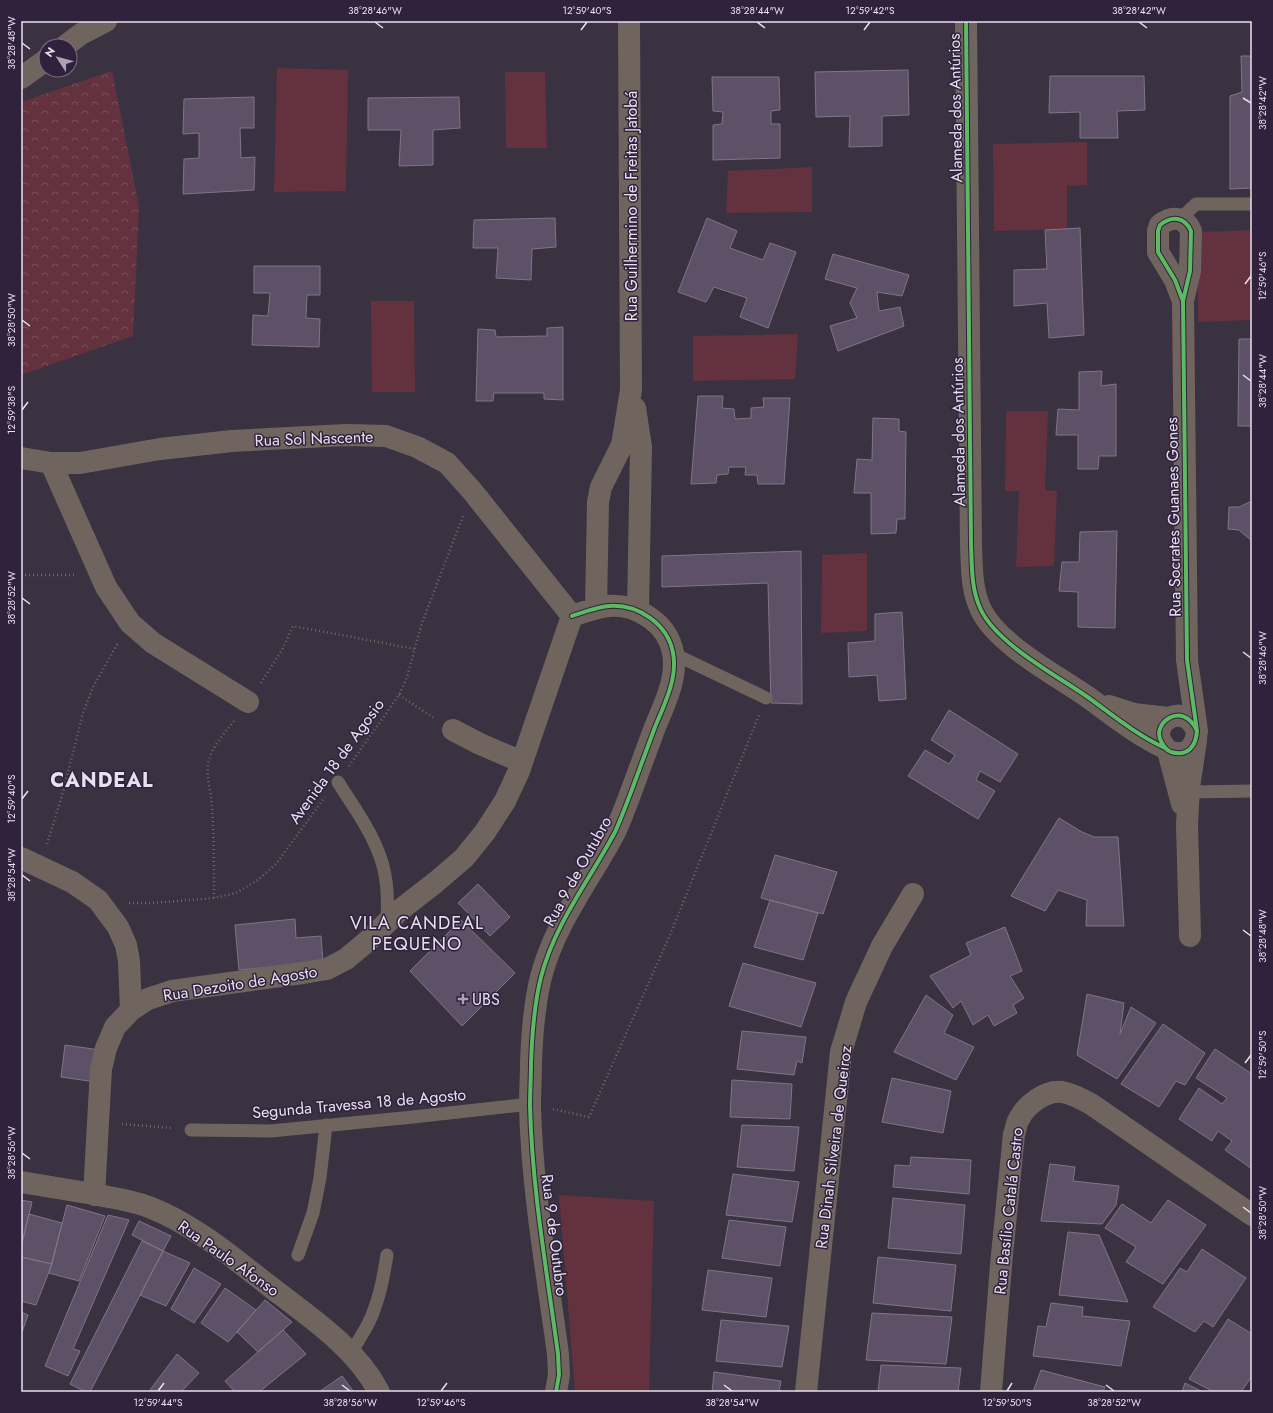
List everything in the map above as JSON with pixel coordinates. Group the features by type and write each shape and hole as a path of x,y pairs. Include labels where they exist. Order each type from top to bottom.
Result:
{"street":[{"path":"76,38 106,21"},
{"name":"Rua Guilhermino de Freitas Jatobá","path":"629,21 632,390 641,447 638,611"},
{"name":"Alameda dos Antúrios","path":"966,21 971,544 973,586 982,611 996,630 1017,649 1054,676 1088,697 1133,731 1167,750"},
{"path":"21,78 38,66"},
{"name":"Rua Socrates Guanaes Gones","path":"1182,301 1175,280 1158,252 1158,231 1160,225 1170,219 1180,219 1188,225 1191,231 1190,271 1182,301 1187,660 1197,736 1189,792 1187,826 1190,936"},
{"name":"Rua Guilhermino de Freitas Jatobá","path":"596,608 598,502 601,487 622,445 632,390"},
{"name":"Rua Sol Nascente","path":"21,458 51,463 80,463 160,449 232,440 346,435 386,436 417,446 447,463 473,492 572,616"},
{"path":"51,463 106,587 130,623 153,643 248,702"},
{"path":"572,616 596,608 609,606 623,606 638,611 652,619 662,630 670,642 674,654"},
{"name":"Rua Dezoito de Agosto","path":"94,1195 101,1069 106,1048 115,1027 130,1010 148,999 172,991 327,969 346,959 370,939 387,921 464,858 485,832 506,801 522,762 572,616"},
{"name":"Rua 9 de Outubro","path":"556,1392 559,1375 558,1354 536,1187 530,1104 534,1010 540,978 549,948 564,916 616,830 666,699 673,677 674,654"},
{"name":"Rua Socrates Guanaes Gones","path":"1170,717 1181,692 1187,660"},
{"name":"Alameda dos Antúrios","path":"1088,697 1134,714 1170,717"},
{"path":"1180,715 1188,718 1194,724 1197,736 1192,748 1185,752 1176,753 1167,750 1160,741 1159,732 1162,724 1170,717 1180,715"},
{"path":"453,730 480,744 522,762"},
{"name":"Rua Socrates Guanaes Gones","path":"1167,750 1179,787 1187,826"},
{"path":"27,865 72,882 98,900 118,927 126,945 130,1010"},
{"name":"Rua Dinah Silveira de Queiroz","path":"806,1392 841,1052 856,1002 882,946 913,894"},
{"name":"Rua Basílio Catalá Castro","path":"991,1392 1001,1266 1014,1134 1018,1120 1029,1106 1044,1096 1060,1092 1075,1095 1091,1104 1252,1215"},
{"name":"Rua Paulo Afonso","path":"21,1182 124,1199 150,1207 178,1221 211,1242 321,1324 373,1380 378,1392"}],"lane":[{"path":"1180,219 1196,204 1252,204"},
{"path":"674,654 766,698"},
{"path":"338,782 373,839 383,866 388,895 387,921"},
{"path":"1189,792 1252,791"},
{"name":"Segunda Travessa 18 de Agosto","path":"191,1130 271,1131 530,1104"},
{"path":"298,1254 313,1213 320,1178 326,1125"},
{"path":"350,1354 365,1329 376,1305 387,1255"}],"path":[{"path":"21,575 101,575"},
{"path":"27,865 46,847 64,792 83,713 93,687 130,623"},
{"path":"214,898 214,848 212,805 208,773 209,760 216,744 266,676 282,650 293,626 415,649"},
{"path":"399,695 453,730"},
{"path":"530,1104 589,1117 670,935 766,698"},
{"path":"98,1122 191,1130"}],"green space":[{"path":"277,68 348,70 346,191 274,192"},
{"path":"112,71 139,207 133,336 21,375 21,102"},
{"path":"505,72 545,72 547,148 506,148"},
{"path":"1087,142 1087,185 1067,186 1067,229 994,231 993,144"},
{"path":"812,167 812,212 726,213 728,171"},
{"path":"1252,230 1252,320 1198,322 1198,232"},
{"path":"371,301 414,301 415,392 372,392"},
{"path":"798,334 795,379 693,381 693,336"},
{"path":"1006,411 1048,411 1045,490 1057,491 1054,566 1016,567 1019,491 1005,491"},
{"path":"867,553 867,631 821,633 822,555"},
{"path":"559,1195 654,1201 649,1392 575,1392"}],"building":[{"path":"1241,56 1252,56 1252,188 1230,189 1230,96 1242,92"},
{"path":"908,70 909,115 882,116 882,146 849,147 850,116 816,117 815,72"},
{"path":"1050,76 1144,76 1145,110 1117,111 1118,138 1080,138 1080,112 1049,113"},
{"path":"712,77 779,77 780,110 771,111 771,124 780,124 780,158 713,160 713,125 722,124 723,112 713,111"},
{"path":"254,97 254,128 240,128 241,158 255,157 254,190 183,194 184,159 199,158 199,133 183,134 184,99"},
{"path":"459,97 460,128 433,130 433,165 399,166 401,130 368,130 368,98"},
{"path":"555,218 556,247 532,249 531,280 496,278 498,248 473,248 474,220"},
{"path":"707,218 737,231 730,248 763,260 770,243 796,252 768,328 740,317 747,298 714,287 706,302 678,292"},
{"path":"1080,228 1084,335 1049,338 1047,303 1014,306 1014,270 1047,269 1045,230"},
{"path":"833,254 909,275 902,296 877,292 879,311 900,307 904,326 838,351 830,326 857,318 850,303 857,288 825,279"},
{"path":"254,266 320,266 320,295 307,295 306,318 320,319 319,347 252,345 253,315 268,316 270,293 254,293"},
{"path":"563,327 563,400 544,399 544,393 494,393 493,401 476,401 478,329 495,330 496,337 547,336 547,328"},
{"path":"1239,339 1252,339 1252,426 1238,426"},
{"path":"1102,371 1101,386 1116,384 1116,456 1099,456 1098,469 1078,469 1078,435 1056,435 1058,409 1079,410 1079,372"},
{"path":"698,396 723,396 722,408 734,409 735,419 751,418 751,408 764,407 763,398 790,398 784,484 758,484 757,475 745,475 746,467 729,467 728,474 717,475 716,483 691,484"},
{"path":"873,418 899,419 899,431 906,432 905,519 897,519 896,533 871,534 871,493 854,493 857,459 872,460"},
{"path":"1252,501 1252,541 1239,530 1228,529 1229,507 1239,507"},
{"path":"1117,531 1115,628 1078,627 1078,592 1059,591 1062,562 1079,562 1080,532"},
{"path":"801,551 802,704 771,703 768,583 662,587 662,556"},
{"path":"902,612 906,699 879,701 877,675 849,677 848,643 875,641 875,614"},
{"path":"949,710 1018,754 1000,782 980,771 976,780 995,791 978,819 908,776 925,750 949,764 955,755 931,740"},
{"path":"1059,818 1082,832 1094,837 1118,837 1124,926 1086,926 1087,900 1058,890 1045,911 1011,896"},
{"path":"775,855 837,872 823,914 761,898"},
{"path":"478,884 510,917 490,936 458,903"},
{"path":"770,900 818,913 803,960 754,947"},
{"path":"295,919 296,938 321,936 323,962 239,970 235,925"},
{"name":"UBS","path":"461,920 515,973 462,1026 410,971"},
{"path":"1005,927 1022,971 1010,976 1024,998 1013,1005 1017,1013 994,1026 988,1015 973,1025 961,1001 953,1008 930,976 971,955 966,943"},
{"path":"743,963 816,983 801,1027 729,1006"},
{"path":"1087,994 1124,1003 1120,1034 1131,1007 1156,1023 1117,1079 1077,1055"},
{"path":"926,995 953,1015 944,1033 974,1047 956,1080 894,1052"},
{"path":"1163,1024 1205,1053 1185,1085 1176,1081 1159,1107 1121,1084"},
{"path":"742,1031 806,1037 802,1063 797,1061 794,1075 737,1069"},
{"path":"65,1045 100,1050 96,1082 61,1077"},
{"path":"1215,1049 1252,1074 1252,1169 1225,1150 1232,1141 1218,1131 1212,1141 1179,1119 1199,1088 1222,1104 1227,1098 1196,1078"},
{"path":"892,1078 951,1091 943,1133 882,1122"},
{"path":"732,1080 792,1084 790,1119 730,1117"},
{"path":"742,1125 799,1127 794,1171 737,1167"},
{"path":"911,1157 971,1160 969,1194 893,1187 895,1165 910,1166"},
{"path":"1050,1164 1075,1167 1073,1181 1119,1186 1116,1205 1102,1224 1041,1221"},
{"path":"733,1174 799,1182 792,1222 726,1215"},
{"path":"893,1198 965,1205 961,1254 888,1248"},
{"path":"21,1200 32,1202 21,1247"},
{"path":"1168,1200 1206,1225 1163,1284 1126,1262 1136,1247 1105,1228 1122,1204 1151,1223"},
{"path":"67,1205 105,1216 79,1281 49,1273"},
{"path":"29,1214 62,1223 52,1264 21,1257 21,1247"},
{"path":"108,1215 129,1220 73,1349 80,1351 68,1376 45,1366"},
{"path":"729,1220 786,1227 780,1266 722,1258"},
{"path":"139,1221 171,1236 163,1251 132,1235"},
{"path":"1068,1232 1099,1235 1128,1302 1059,1295"},
{"path":"142,1241 163,1251 90,1392 86,1392 70,1384"},
{"path":"1202,1249 1246,1278 1213,1327 1204,1321 1195,1332 1153,1307 1180,1268 1187,1272"},
{"path":"163,1251 190,1263 166,1306 140,1295"},
{"path":"21,1257 52,1264 36,1305 21,1301"},
{"path":"878,1257 956,1265 951,1311 873,1303"},
{"path":"194,1268 221,1284 194,1323 171,1309"},
{"path":"708,1270 772,1278 766,1317 702,1310"},
{"path":"225,1288 256,1310 228,1342 201,1323"},
{"path":"265,1300 292,1322 258,1352 237,1332"},
{"path":"1051,1303 1083,1307 1082,1316 1130,1321 1121,1366 1033,1356 1038,1326 1046,1327"},
{"path":"21,1312 28,1315 21,1335"},
{"path":"872,1313 952,1317 946,1364 866,1360"},
{"path":"1228,1319 1252,1334 1252,1376 1241,1392 1214,1392 1189,1379"},
{"path":"721,1320 789,1326 782,1367 716,1361"},
{"path":"283,1330 306,1354 259,1392 235,1392 225,1381"},
{"path":"177,1354 199,1373 181,1392 153,1392 150,1390"},
{"path":"881,1365 961,1368 958,1392 878,1392"},
{"path":"1041,1370 1105,1387 1103,1392 1033,1392"},
{"path":"714,1372 781,1381 779,1392 712,1392"},
{"path":"342,1376 354,1392 319,1392"},
{"path":"1185,1383 1203,1392 1182,1392"}],"cycle path":[{"path":"966,21 971,544 975,594 981,610 989,623 1014,647 1135,731 1165,748"},
{"path":"1183,301 1175,280 1158,252 1158,231 1160,225 1174,219 1182,220 1191,231 1190,271 1183,301 1187,660 1197,731 1193,746 1186,752 1182,753 1171,752 1165,748 1159,736 1160,729 1164,722 1169,718 1176,716 1184,717 1191,722 1197,731"},
{"path":"556,1392 559,1375 558,1354 537,1199 531,1137 531,1063 535,1009 541,977 547,957 564,920 615,832 666,701 674,672 673,653 665,633 658,625 641,612 631,608 609,606 572,616"}],"place":[{"name":"UBS","path":"463,999"}],"district":[{"name":"CANDEAL","path":"102,780"},
{"name":"VILA CANDEAL PEQUENO","path":"417,933"}]}
